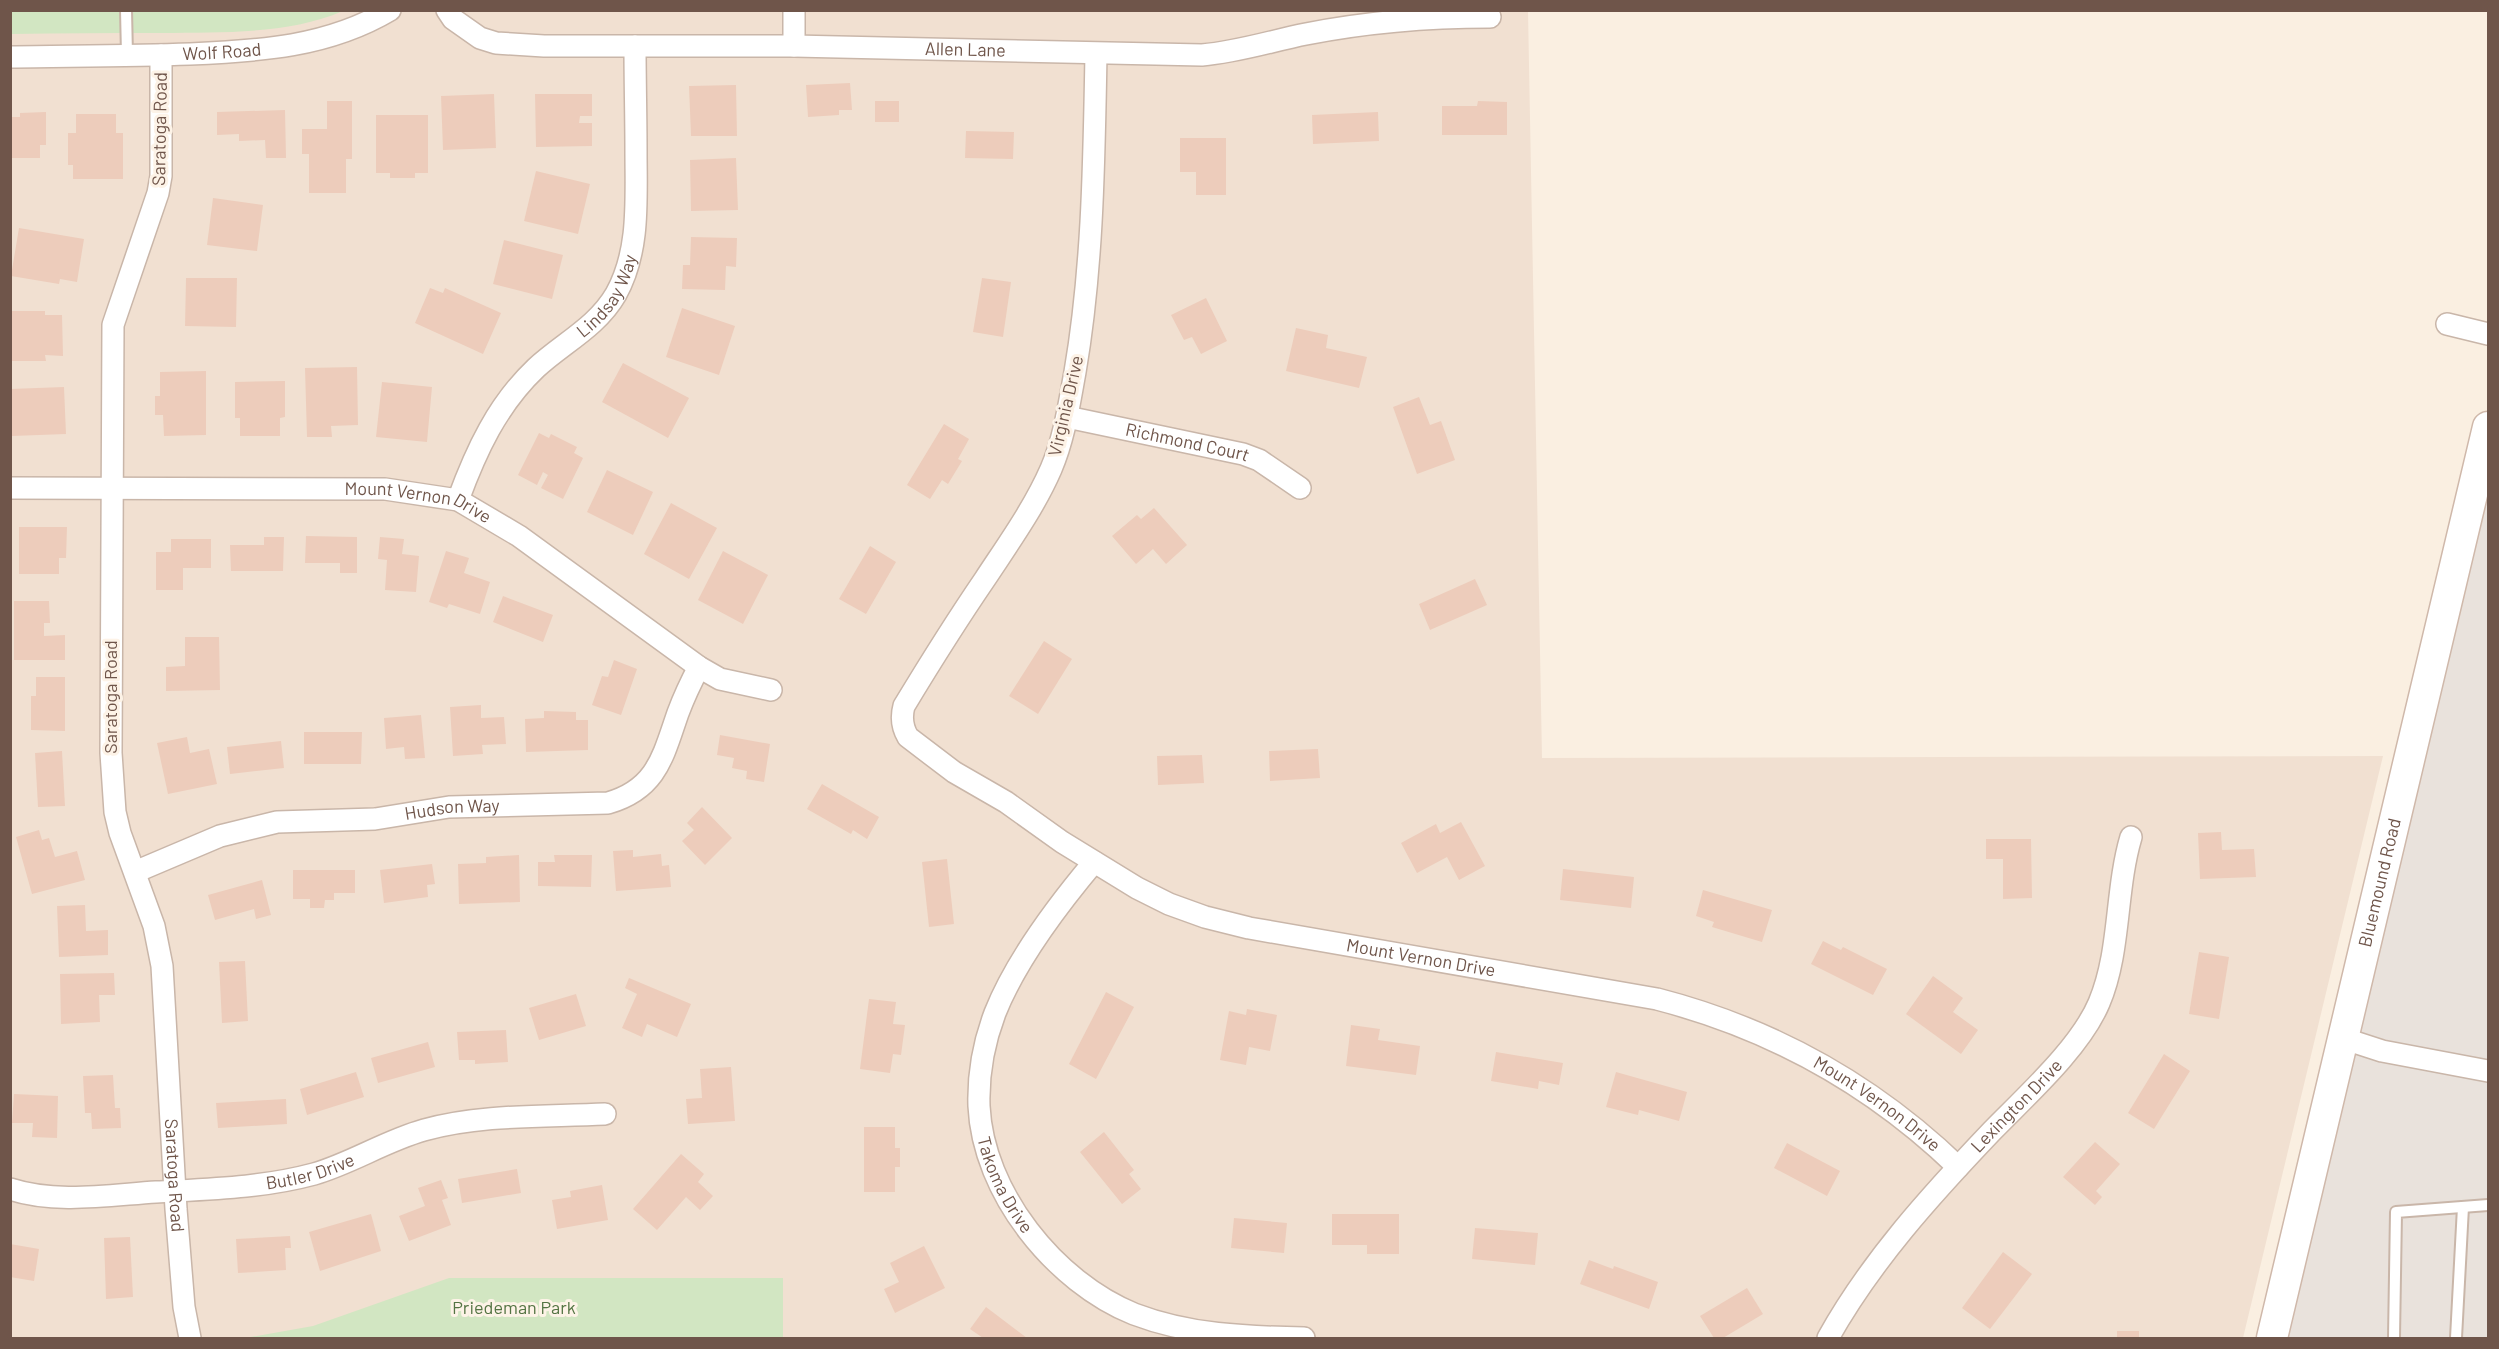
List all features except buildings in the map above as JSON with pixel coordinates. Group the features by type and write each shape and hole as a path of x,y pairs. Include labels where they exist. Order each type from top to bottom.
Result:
{"main road":[{"name":"Bluemound Road","path":"2272,1338 2488,427"}],"street":[{"name":"Wolf Road","path":"10,57 161,55 278,48 321,39 359,26 390,10"},
{"name":"Allen Lane","path":"447,10 453,19 473,34 496,43 544,46 794,46 1096,54 1211,54 1364,24 1444,17 1490,17"},
{"path":"794,10 794,46"},
{"name":"Lindsay Way","path":"458,500 473,458 486,432 515,391 536,368 595,321 615,296 625,276 630,261 636,200 635,46"},
{"name":"Virginia Drive","path":"902,717 904,706 1035,500 1051,470 1067,417 1080,342 1087,272 1092,200 1096,54"},
{"name":"Saratoga Road","path":"161,55 162,132 158,193 113,325 111,753 115,812 120,833 154,926 162,966 175,1191 184,1307 190,1338"},
{"path":"2447,324 2488,334"},
{"name":"Richmond Court","path":"1067,417 1243,454 1259,460 1300,488"},
{"name":"Mount Vernon Drive","path":"10,488 385,489 458,500 519,536 699,667 720,679 771,690"},
{"name":"Hudson Way","path":"135,872 220,836 278,822 375,819 449,807 608,803 621,799 637,790 654,773 664,756 687,688 699,667"},
{"name":"Mount Vernon Drive","path":"902,717 904,730 908,737 954,772 1006,802 1094,862 1169,904 1205,917 1249,928 1658,999 1691,1008 1798,1050 1841,1076 1913,1127 1958,1167"},
{"name":"Lexington Drive","path":"1828,1338 1855,1293 1889,1248 1958,1167 2051,1069 2086,1027 2099,1003 2112,956 2123,865 2131,837"},
{"name":"Takoma Drive","path":"1094,862 1069,891 1033,945 1000,1004 986,1042 979,1080 979,1107 989,1155 1003,1190 1020,1218 1061,1267 1081,1284 1118,1306 1182,1329 1234,1336 1304,1338"},
{"path":"2342,1038 2382,1051 2488,1071"},
{"name":"Butler Drive","path":"10,1190 63,1196 175,1191 283,1181 317,1173 383,1144 425,1130 474,1120 605,1114"}],"lane":[{"path":"126,10 127,56"},
{"path":"2394,1338 2396,1212 2488,1205"},
{"path":"2456,1338 2463,1207"}],"shaded area":[{"path":"10,11 1528,11 1542,758 2383,756 2243,1338 11,1338"},
{"path":"2488,427 2488,1338 2272,1338"}],"green space":[{"path":"10,11 343,11 322,19 254,31 11,34"},
{"name":"Priedeman Park","path":"449,1278 783,1278 783,1338 245,1338 313,1326"}]}
